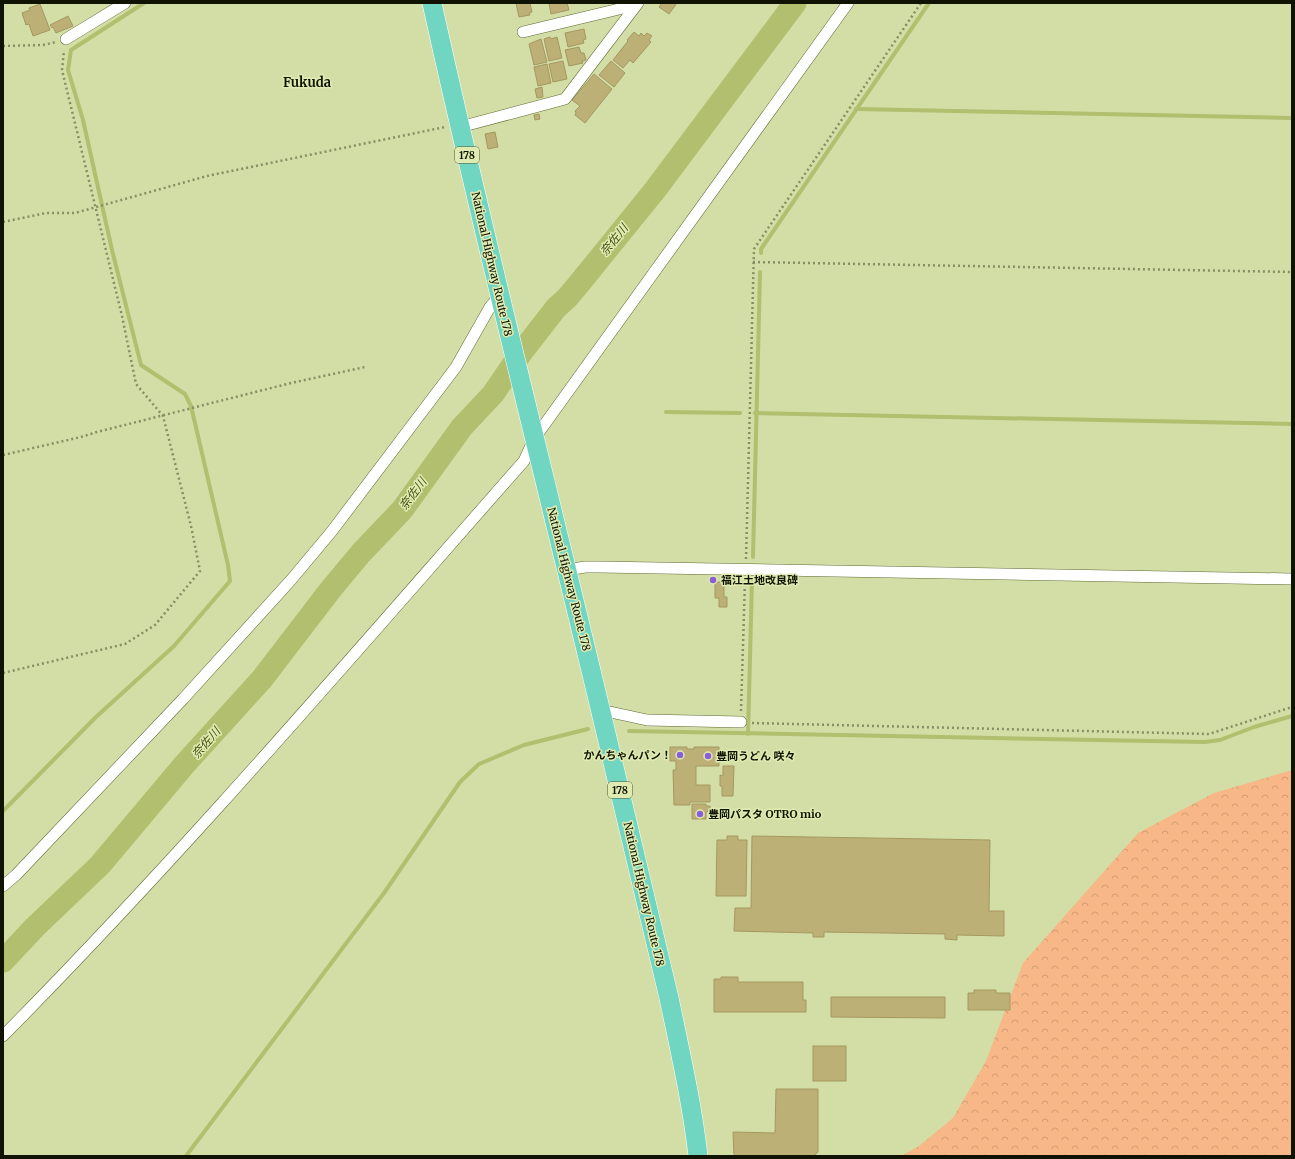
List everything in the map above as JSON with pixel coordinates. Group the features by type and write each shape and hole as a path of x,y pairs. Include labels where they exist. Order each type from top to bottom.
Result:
{"highway":[{"name":"National Highway Route 178","path":"432,3 459,126 532,433 567,570 659,954 682,1056 698,1156"}],"street":[{"path":"66,39 125,3"},
{"path":"3,1036 67,972 189,841 524,461 532,433 848,3"},
{"path":"459,126 565,99 637,4"},
{"path":"523,32 637,4"},
{"path":"3,886 16,875 183,699 291,580 332,531 456,367 490,306 501,301"},
{"path":"567,570 591,567 1292,579"},
{"path":"601,710 647,720 741,722"}],"path":[{"path":"921,3 754,249 741,722 1209,734 1292,707"},
{"path":"3,46 44,45 66,39 62,70 122,316 136,384 163,416 191,526 200,571 155,625 125,644 3,673"},
{"path":"3,222 46,213 75,213 207,176 459,126"},
{"path":"753,262 1292,272"},
{"path":"3,454 81,438 97,432 291,383 365,367"}],"green space":[{"path":"1292,770 1292,1155 901,1156 919,1146 953,1118 986,1061 1023,963 1138,833 1214,793"}],"building":[{"path":"516,3 530,3 532,12 529,13 530,15 519,17"},
{"path":"549,3 567,3 569,10 551,14"},
{"path":"660,3 677,3 669,14 659,7 661,4"},
{"path":"40,4 50,30 33,36 29,24 26,25 22,13 30,10 29,8"},
{"path":"68,16 73,26 56,33 50,25"},
{"path":"584,29 586,39 583,40 584,43 568,47 565,33"},
{"path":"634,32 639,36 641,33 644,36 647,33 652,36 649,40 651,42 633,63 630,60 623,68 613,60"},
{"path":"550,37 551,39 557,37 562,58 549,61 544,39"},
{"path":"541,39 547,62 534,65 529,44"},
{"path":"579,47 581,53 584,53 586,60 582,61 583,63 569,66 565,50"},
{"path":"563,61 567,79 553,82 549,64"},
{"path":"611,61 625,73 614,87 599,75"},
{"path":"547,64 551,83 538,86 534,67"},
{"path":"594,74 612,89 585,123 575,115 575,111 580,106 572,100"},
{"path":"542,87 543,97 537,98 535,89"},
{"path":"539,114 540,119 535,120 534,115"},
{"path":"495,132 498,147 488,149 485,134"},
{"path":"715,582 724,582 724,597 727,597 727,607 719,607 719,598 715,598"},
{"path":"670,747 687,747 687,749 694,749 694,747 719,747 719,766 696,766 696,785 710,785 710,802 690,802 690,805 674,805 673,770 676,770 676,761 670,761"},
{"path":"723,766 734,766 733,796 722,796 720,775 723,776"},
{"path":"692,804 706,804 706,806 710,806 710,812 706,812 706,819 692,819"},
{"path":"727,836 738,836 738,840 747,840 746,896 716,896 717,840 727,840"},
{"path":"752,836 990,840 989,911 1004,911 1004,936 957,935 957,940 945,939 945,934 824,932 824,937 813,937 813,933 734,931 735,908 751,908"},
{"path":"721,977 738,977 738,982 803,982 803,1000 806,1000 806,1012 714,1012 714,979 721,979"},
{"path":"974,990 996,990 996,993 1010,993 1010,1010 968,1010 968,993 974,993"},
{"path":"831,997 945,997 945,1018 831,1017"},
{"path":"813,1046 846,1046 846,1081 813,1081"},
{"path":"776,1089 818,1089 818,1152 814,1156 734,1156 733,1132 775,1133"}],"waterway":[{"path":"3,811 96,717 174,646 230,581 228,565 191,406 185,394 141,365 112,250 83,120 68,70 71,50 144,3"},
{"name":"奈佐川","path":"3,961 35,927 100,865 184,765 262,679 331,589 361,553 402,510 462,427 493,394 521,353 556,308 578,285 655,190 795,3"},
{"path":"761,253 761,249 929,3"},
{"path":"856,109 1292,118"},
{"path":"753,557 760,272"},
{"path":"666,412 740,413"},
{"path":"755,413 1292,424"},
{"path":"748,734 752,580"},
{"path":"629,731 1205,742 1220,740 1254,727 1292,716"},
{"path":"186,1156 384,893 460,782 479,764 524,745 588,729"}],"place":[{"name":"福江土地改良碑","path":"713,580"},
{"name":"かんちゃんパン！","path":"680,755"},
{"name":"豊岡うどん 咲々","path":"708,756"},
{"name":"豊岡パスタ OTRO mio","path":"700,814"}],"district":[{"name":"Fukuda","path":"307,82"}]}
